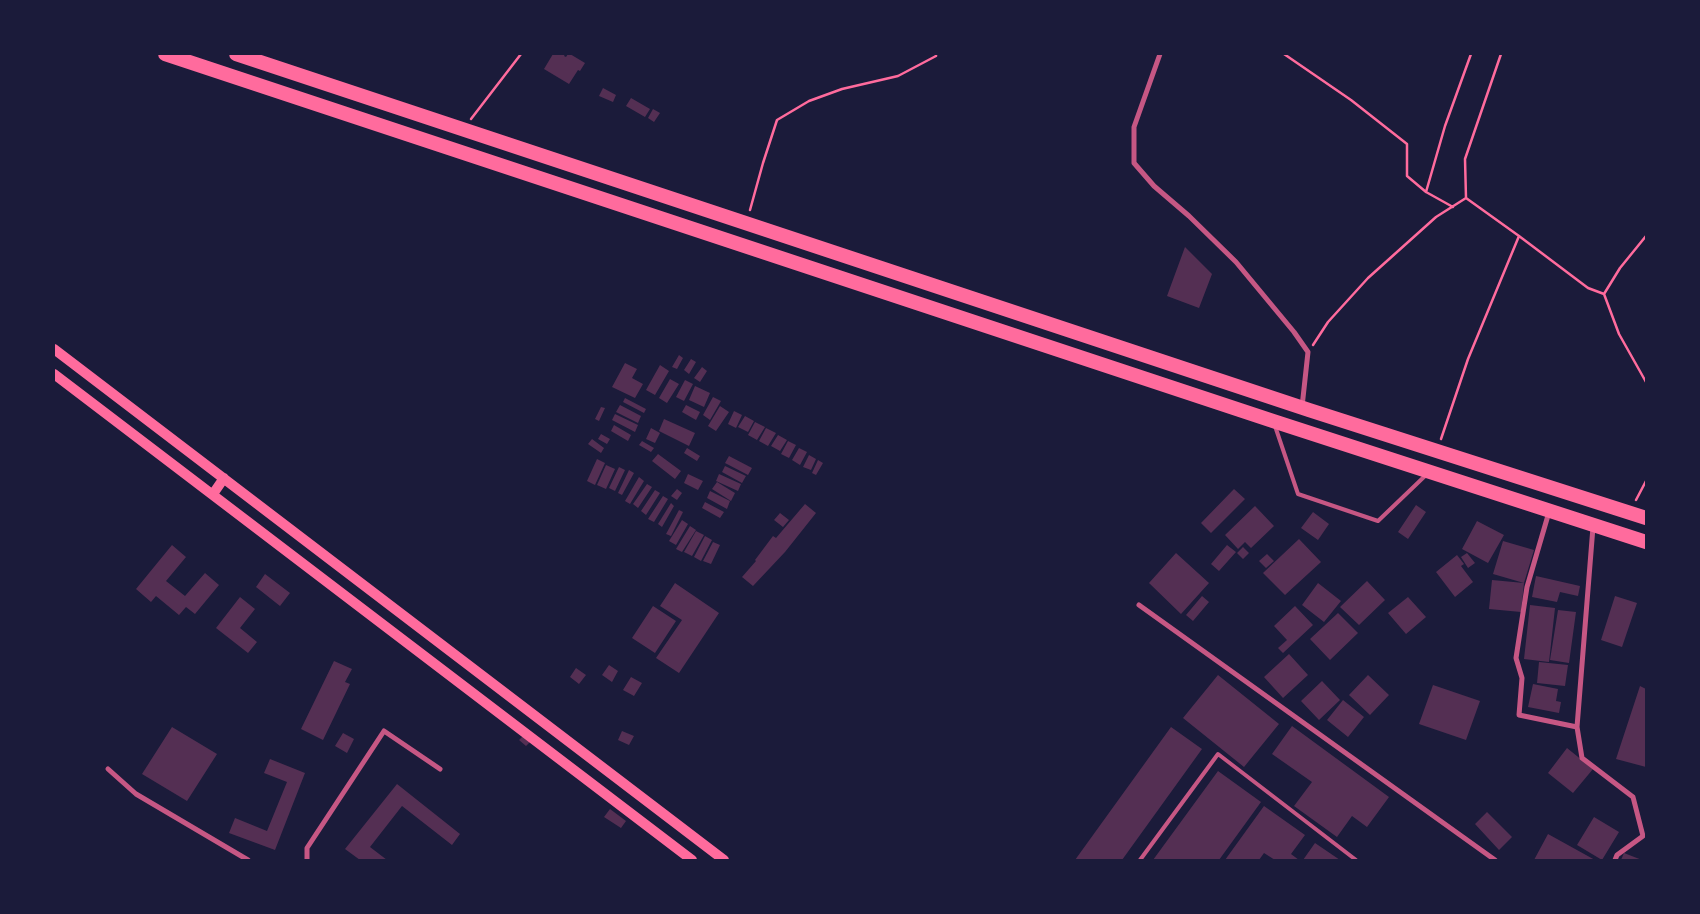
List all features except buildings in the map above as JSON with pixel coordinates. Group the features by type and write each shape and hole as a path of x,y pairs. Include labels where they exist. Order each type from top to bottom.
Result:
{"highway":[{"path":"165,54 1273,421 1646,542"},
{"path":"236,54 1302,407 1646,518"}],"main road":[{"path":"54,349 724,860"},
{"path":"54,374 692,860"},
{"path":"213,494 224,478"}],"street":[{"path":"1160,54 1134,128 1134,163 1154,186 1190,216 1236,262 1294,332 1308,352 1302,407"},
{"path":"1549,510 1527,587 1516,658 1522,678 1519,715 1577,727"},
{"path":"1593,524 1577,727 1582,758 1634,797 1643,836 1617,855 1615,860"},
{"path":"1139,604 1495,860"},
{"path":"307,860 307,848 384,731 440,769"},
{"path":"108,769 136,794 248,860"}],"lane":[{"path":"1273,421 1298,494 1378,521 1430,472"},
{"path":"1140,860 1218,754 1356,860"}],"path":[{"path":"463,130 521,54"},
{"path":"747,224 763,162 777,120 810,101 842,89 898,76 936,56 936,54"},
{"path":"1284,54 1351,100 1407,144 1407,176 1426,192 1453,207"},
{"path":"1426,192 1445,126 1472,54"},
{"path":"1466,198 1465,159 1501,54"},
{"path":"1308,352 1328,322 1368,278 1436,217 1466,198"},
{"path":"1466,198 1588,288 1604,294"},
{"path":"1438,451 1468,359 1520,236"},
{"path":"1604,294 1620,268 1646,236"},
{"path":"1604,294 1618,334 1646,382"},
{"path":"1629,512 1646,481"}]}
